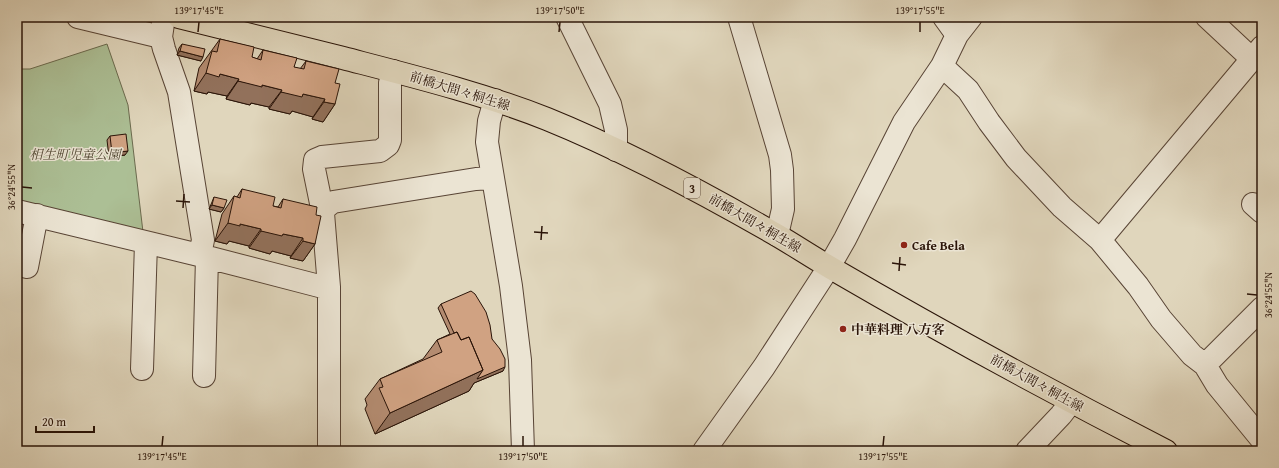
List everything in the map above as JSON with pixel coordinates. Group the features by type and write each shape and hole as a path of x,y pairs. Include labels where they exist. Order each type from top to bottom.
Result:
{"main road":[{"name":"前橋大間々桐生線","path":"179,17 394,71 495,100 548,120 616,150 702,193 777,235 829,267 1071,402 1166,451"}],"street":[{"path":"78,17 162,27 164,49 179,92 203,240 204,376"},
{"path":"567,17 610,104 616,130 616,150"},
{"path":"739,17 780,154 783,209 777,235"},
{"path":"944,17 958,35"},
{"path":"704,451 764,367 829,267 845,239 904,122 942,66 958,35 971,17"},
{"path":"1100,240 1257,53 1207,17"},
{"path":"942,66 968,90 989,122 1016,158 1062,207 1100,240 1138,286 1161,319 1192,355 1206,365 1217,385 1262,440"},
{"path":"329,451 329,287 323,213 314,169 315,160 322,157 380,151 388,145 390,140 390,83 394,71"},
{"path":"495,100 489,121 487,142 520,360 523,451"},
{"path":"323,213 326,207 333,202 476,179 492,178"},
{"path":"27,267 27,213 319,286 329,287"},
{"path":"142,369 146,243"},
{"path":"1206,365 1262,308"},
{"path":"1027,451 1061,415 1071,402"}],"green space":[{"name":"相生町児童公園","path":"107,44 128,105 143,232 17,202 17,69 30,69"}],"building":[{"path":"220,39 254,47 252,57 261,60 263,50 297,58 294,67 304,69 306,61 339,69 335,83 340,84 335,104 324,102 325,99 303,94 302,97 281,92 282,90 262,85 262,87 238,81 239,79 220,74 219,77 206,73 212,51 217,52"},
{"path":"182,44 205,49 203,57 180,51"},
{"path":"126,134 128,151 112,153 110,136"},
{"path":"242,189 275,197 273,206 281,208 283,199 317,207 316,215 321,216 315,244 303,241 303,238 283,234 282,236 261,231 261,229 228,223 234,196 240,198"},
{"path":"214,197 227,200 224,208 212,205"},
{"path":"471,291 475,294 486,312 492,339 500,349 505,359 505,367 477,379 483,370 469,337 461,340 457,332 454,333 441,304"},
{"path":"457,332 461,340 469,337 483,370 390,413 379,388 383,387 380,379 442,352 437,340"}],"place":[{"name":"Cafe Bela","path":"904,245"},
{"name":"中華料理 八方客","path":"843,329"}]}
